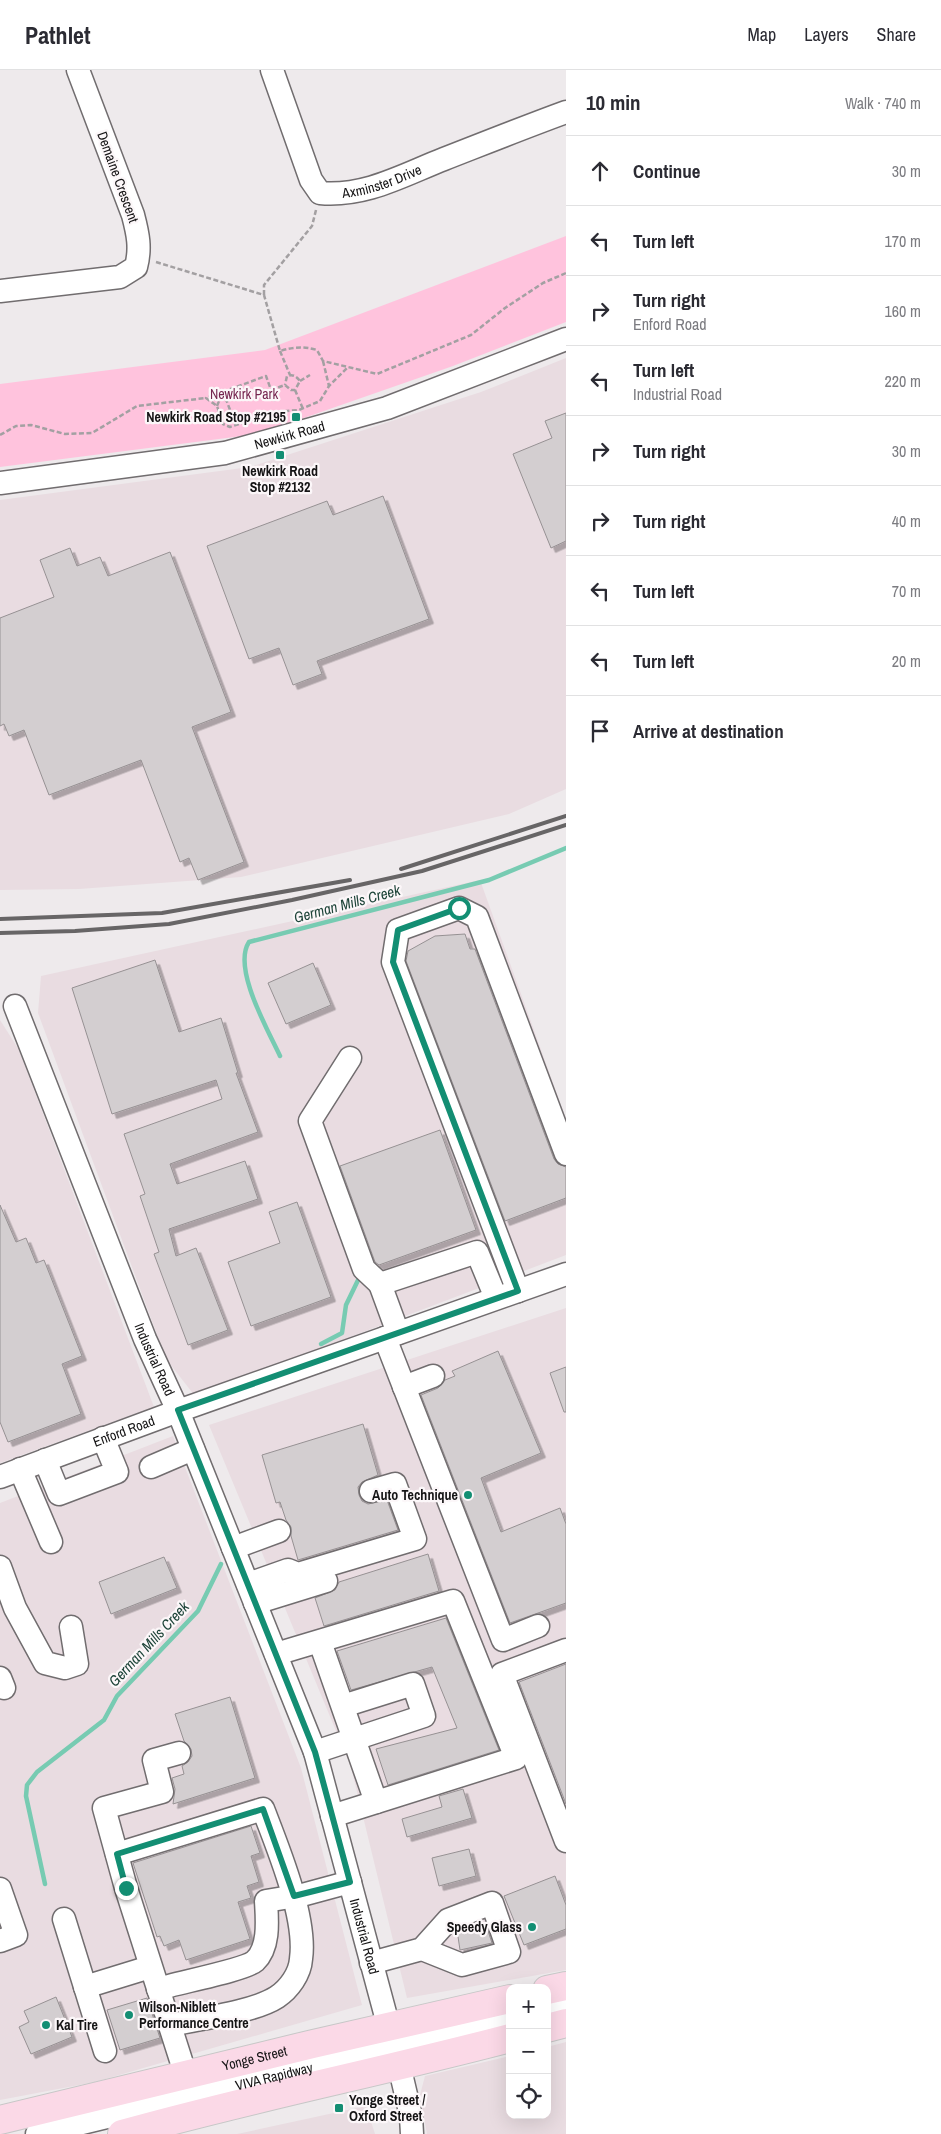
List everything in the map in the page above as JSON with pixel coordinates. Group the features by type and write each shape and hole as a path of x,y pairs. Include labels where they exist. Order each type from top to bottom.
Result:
{"main road":[{"path":"551,1989 566,1986"},
{"name":"Yonge Street","path":"122,2134 221,2106 394,2046 506,2001"},
{"path":"551,2027 566,2023"},
{"name":"Yonge Street","path":"0,2120 313,2044 394,2046 506,2038"}],"street":[{"name":"Demaine Crescent","path":"78,70 133,215 139,238 140,253"},
{"path":"272,70 311,180 320,192"},
{"name":"Axminster Drive","path":"320,192 352,193 376,187 566,112"},
{"path":"0,291 120,277 132,272 136,267 140,253"},
{"name":"Newkirk Road","path":"0,483 225,454 388,408 566,340"},
{"path":"518,1291 393,962 398,930 459,908 477,917 566,1154"},
{"name":"Industrial Road","path":"14,1006 145,1339 178,1410 315,1752 394,2046 411,2116 412,2134"},
{"path":"350,1058 310,1121 364,1269 380,1284 404,1387 503,1640 538,1626"},
{"path":"380,1284 478,1252 496,1298"},
{"name":"Enford Road","path":"10,1473 178,1410 563,1275"},
{"path":"404,1387 433,1376"},
{"path":"10,1473 58,1545 51,1507 59,1494 117,1472 103,1438"},
{"path":"151,1467 193,1449"},
{"path":"45,1460 59,1494"},
{"path":"251,1594 288,1570 298,1574 415,1539 395,1484 371,1491"},
{"path":"234,1548 279,1531"},
{"path":"251,1594 402,1558"},
{"path":"0,1567 15,1608 45,1663 65,1668 77,1664 71,1626"},
{"path":"276,1654 453,1601 494,1677 566,1841"},
{"path":"320,1642 376,1802"},
{"path":"494,1677 566,1650"},
{"path":"332,1816 516,1758 494,1677"},
{"path":"315,1752 424,1716 413,1684 343,1706"},
{"path":"179,1753 154,1760 162,1792 104,1808 150,1967 186,2076"},
{"path":"117,1854 263,1809 294,1896 301,1939 302,1960 294,1981 278,1997 256,2006 170,2025"},
{"path":"158,1989 241,1968 255,1961 264,1944 267,1925 266,1901 350,1882"},
{"path":"0,1889 16,1934 0,1941"},
{"path":"64,1919 105,2051"},
{"path":"371,1963 422,1949"},
{"path":"85,1988 150,1967"},
{"path":"551,2009 566,2005"},
{"name":"VIVA Rapidway","path":"37,2134 506,2020"}],"path":[{"path":"300,381 290,375 280,351 264,296 264,285 312,226 320,192"},
{"path":"140,253 162,264 264,296"},
{"path":"323,361 377,374 471,335 505,308 543,283 566,273"},
{"path":"280,351 298,346 316,350 323,361 329,386"},
{"path":"206,398 216,406 223,424 230,427 276,412 303,409 320,401 329,386 348,367"},
{"path":"286,385 287,376 290,375"},
{"path":"295,390 300,381 310,375"},
{"path":"0,435 16,426 31,425 65,434 92,433 137,406 206,398 266,376 275,400"},
{"path":"286,385 291,390 295,390"},
{"path":"271,390 286,385"},
{"path":"295,390 303,409"},
{"path":"216,406 223,391"},
{"path":"223,391 233,418"}],"shaded area":[{"path":"566,358 566,789 509,814 241,877 79,889 0,890 0,500 250,467 481,392"},
{"path":"480,880 566,1119 566,1255 195,1396 166,1359 38,1013 41,976"},
{"path":"0,1020 19,1050 154,1407 0,1463"},
{"path":"566,1308 566,1970 407,1998 351,1767 209,1425"},
{"path":"173,1436 301,1768 362,2005 95,2082 0,2100 0,1503"},
{"path":"566,2042 566,2134 427,2134 420,2095 425,2076 506,2057 506,2119 551,2119 551,2046"},
{"path":"366,2106 375,2134 237,2134"}],"green space":[{"name":"Newkirk Park","path":"566,236 566,322 453,366 258,434 0,467 0,384 265,350"}],"building":[{"path":"566,413 566,541 551,548 513,454 552,438 545,421"},
{"path":"383,496 429,619 317,661 322,674 293,685 279,648 249,659 207,546 327,501 333,515"},
{"path":"70,548 77,566 100,557 108,576 170,552 231,712 192,727 244,862 198,880 189,858 180,862 141,760 49,795 24,730 9,736 4,724 0,726 0,618 54,597 40,560"},
{"path":"465,934 470,949 475,949 554,1159 558,1164 566,1167 566,1198 505,1221 406,961 408,951 435,936"},
{"path":"155,960 179,1032 221,1018 238,1073 236,1073 258,1132 170,1164 177,1184 245,1161 258,1199 169,1229 176,1256 196,1248 228,1330 188,1345 154,1254 159,1252 140,1196 145,1194 124,1134 222,1099 216,1080 112,1114 72,988"},
{"path":"313,963 331,1005 286,1024 268,983"},
{"path":"440,1130 476,1230 379,1265 375,1262 340,1166"},
{"path":"297,1202 331,1297 251,1326 228,1262 280,1243 269,1212"},
{"path":"0,1205 16,1242 26,1238 36,1263 44,1260 82,1356 62,1364 81,1414 8,1442 0,1422"},
{"path":"498,1351 541,1453 481,1478 501,1532 560,1508 566,1524 566,1603 510,1623 421,1395 438,1388 445,1380 455,1376 452,1371"},
{"path":"566,1367 566,1412 564,1412 550,1373"},
{"path":"363,1424 378,1475 362,1482 358,1487 359,1495 362,1501 368,1504 387,1500 398,1530 298,1560 291,1536 291,1527 286,1520 280,1502 276,1503 262,1455"},
{"path":"428,1554 439,1591 324,1626 315,1598 335,1590 339,1582"},
{"path":"164,1557 177,1588 111,1614 99,1582"},
{"path":"446,1618 499,1750 388,1785 376,1749 457,1728 432,1667 351,1690 337,1651"},
{"path":"566,1664 566,1804 519,1682"},
{"path":"230,1697 255,1778 173,1804 175,1789 172,1778 184,1774 182,1766 192,1756 191,1749 184,1741 175,1714"},
{"path":"463,1789 472,1818 407,1837 402,1819 442,1807 439,1796"},
{"path":"251,1826 260,1853 251,1856 259,1882 247,1886 251,1898 238,1902 250,1939 186,1960 179,1940 164,1946 160,1936 157,1937 133,1863"},
{"path":"469,1849 476,1876 439,1886 432,1858"},
{"path":"555,1876 566,1905 566,1929 524,1945 504,1896"},
{"path":"486,1925 492,1943 460,1950 457,1930 469,1926 470,1929"},
{"name":"Kal Tire","path":"56,1997 72,2037 31,2054 19,2027 29,2022 24,2011"},
{"path":"147,1998 160,2038 120,2050 107,2010"}],"waterway":[{"name":"German Mills Creek","path":"280,1056 260,1015 248,983 245,953 249,942 489,880 566,848"},
{"name":"German Mills Creek","path":"321,1344 342,1333 346,1305 361,1274"},
{"name":"German Mills Creek","path":"45,1884 26,1796 27,1785 37,1772 104,1720 117,1696 198,1611 221,1564"}],"railway":[{"path":"401,869 566,816"},
{"path":"0,933 75,931 169,924 292,900 422,871 566,825"},
{"path":"0,919 162,913 350,880"}],"place":[{"name":"Newkirk Road Stop #2195","path":"296,417"},
{"name":"Newkirk Road Stop #2132","path":"280,455"},
{"name":"Auto Technique","path":"468,1495"},
{"name":"Speedy Glass","path":"532,1927"},
{"name":"Wilson-Niblett Performance Centre","path":"129,2015"},
{"name":"Kal Tire","path":"46,2025"},
{"name":"Yonge Street / Oxford Street","path":"339,2108"}],"route":[{"path":"126,1888 117,1854 263,1809 294,1896 350,1882 315,1752 178,1410 518,1291 393,962 398,930 459,908"}]}
